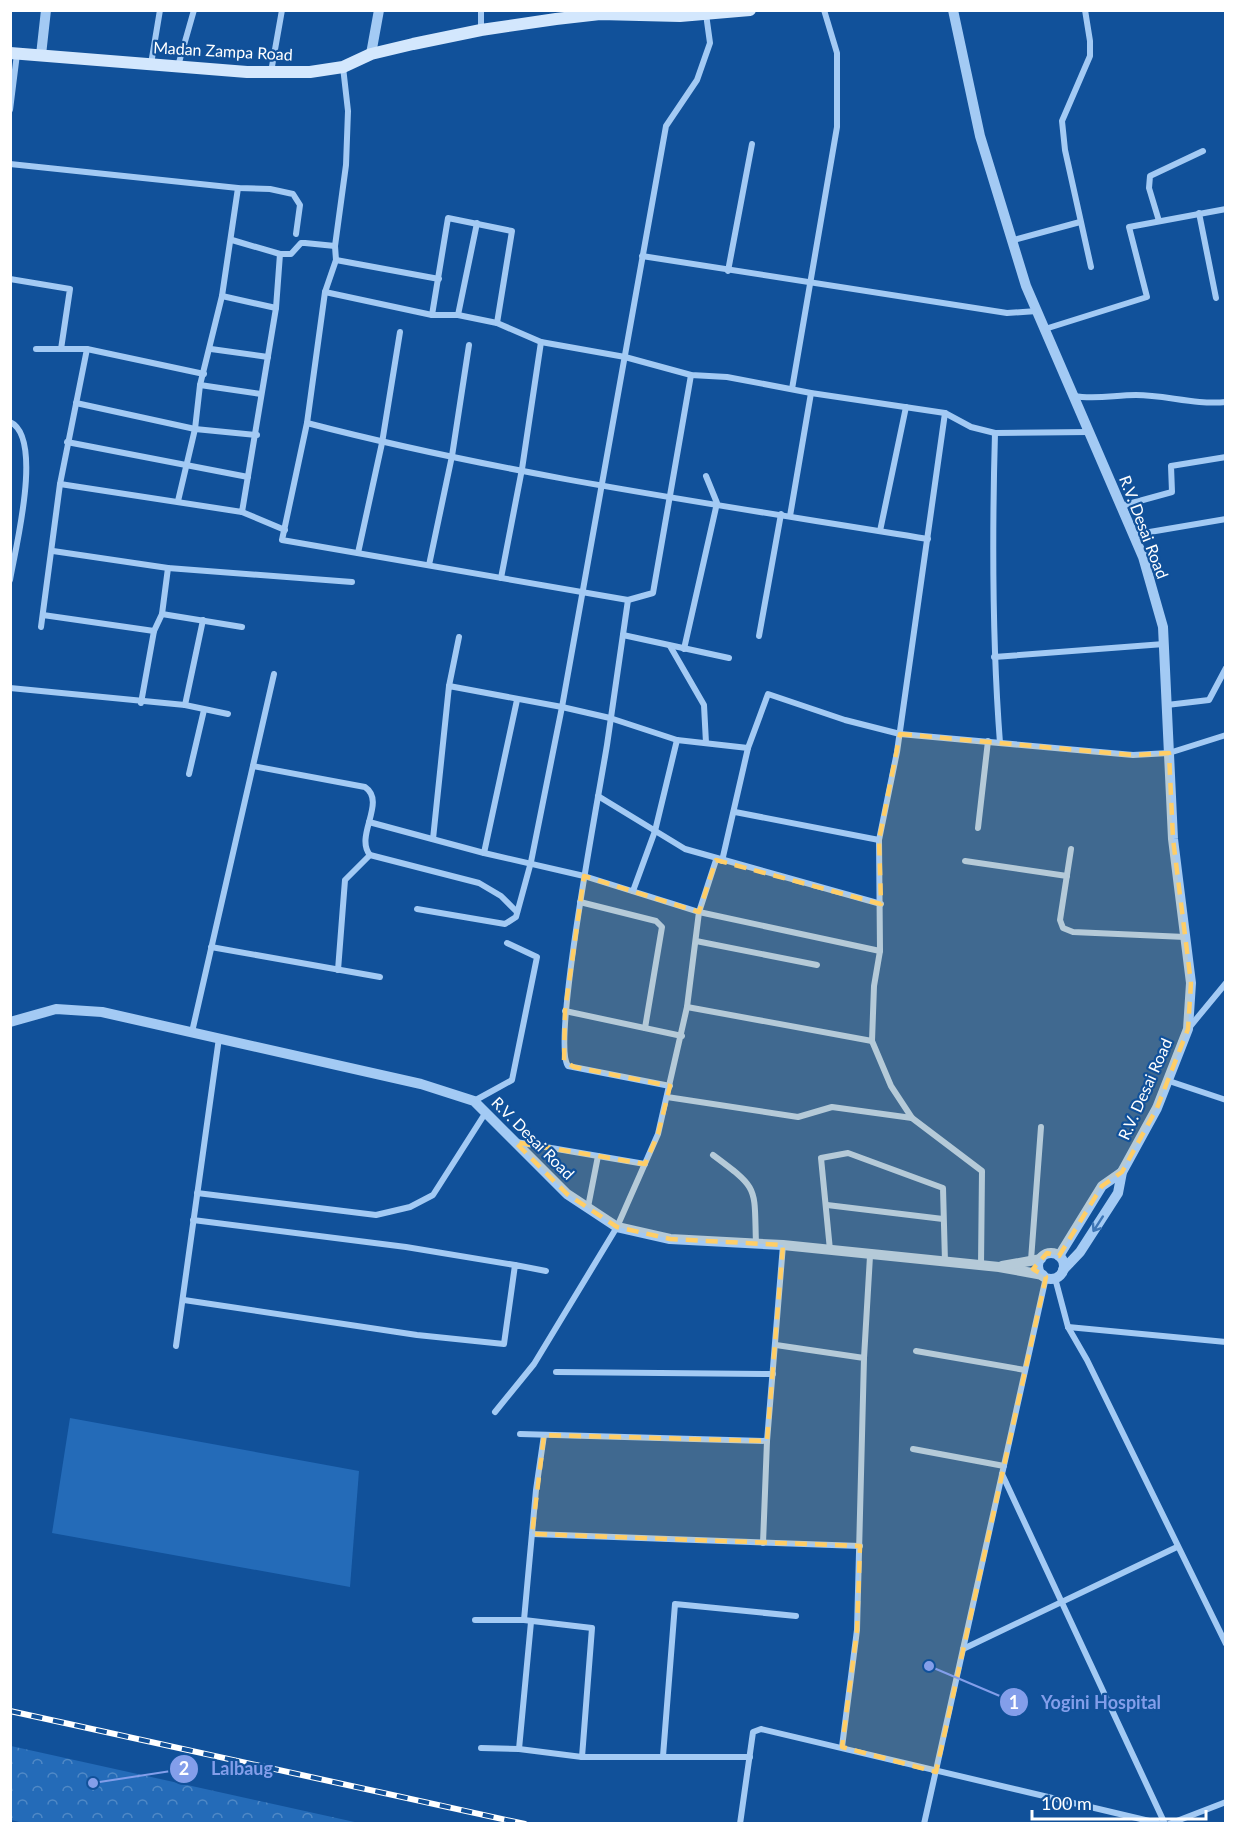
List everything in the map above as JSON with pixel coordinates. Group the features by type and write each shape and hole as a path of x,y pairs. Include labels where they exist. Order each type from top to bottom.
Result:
{"main road":[{"name":"Madan Zampa Road","path":"14,53 178,66 309,72 343,67 371,54 481,30 600,14 706,15 742,11"}],"street":[{"path":"41,55 46,10"},
{"path":"151,64 160,10"},
{"path":"178,66 194,10"},
{"path":"272,72 282,10"},
{"path":"371,54 379,10"},
{"path":"481,10 481,30"},
{"path":"792,389 837,126 837,53 824,10"},
{"name":"R.V. Desai Road","path":"953,10 980,136 1014,240 1026,286 1143,557 1163,627 1173,838 1191,983 1188,1029 1169,1081 1122,1172 1118,1193 1080,1252 1064,1270"},
{"path":"1084,10 1090,41 1090,56 1062,121 1065,150 1091,267"},
{"path":"417,909 505,924 512,921 517,912 531,862 562,707 666,126 697,80 710,43 706,15"},
{"path":"10,110 14,53"},
{"path":"343,67 348,111 346,165 334,246 336,260 325,292 307,423 282,540 628,600 653,593 691,375"},
{"path":"728,271 752,144"},
{"path":"1159,221 1149,188 1150,176 1203,151"},
{"path":"10,164 238,188 270,189 293,194 300,205 296,234"},
{"path":"178,501 195,429 200,385 211,349 222,296 238,188"},
{"path":"1045,329 1147,297 1130,227 1226,209"},
{"path":"1199,213 1216,298"},
{"path":"432,315 448,219 512,231 497,323"},
{"path":"1014,240 1080,222"},
{"path":"458,315 477,223"},
{"path":"232,240 280,254 291,254 301,243 334,246"},
{"path":"242,512 257,435 261,394 276,308 280,254"},
{"path":"642,256 1007,314 1037,311"},
{"path":"336,260 439,279"},
{"path":"10,279 70,289 61,349"},
{"path":"325,292 432,315 458,315 497,323 541,342 625,357 691,375 727,376 811,393 945,413 971,427 996,433 1089,432"},
{"path":"222,296 276,308"},
{"path":"358,553 381,443 400,332"},
{"path":"501,578 522,469 541,342"},
{"path":"429,565 452,456 469,345"},
{"path":"36,349 87,349 204,374"},
{"path":"41,627 53,552 60,484 87,349"},
{"path":"211,349 268,357"},
{"path":"200,385 261,394"},
{"path":"790,516 811,393"},
{"path":"1074,396 1086,399 1137,395 1203,404 1226,402"},
{"path":"76,403 195,429 257,435"},
{"path":"880,531 906,407"},
{"path":"945,413 900,734 879,840 880,951 874,986 872,1041 891,1086 912,1118 982,1171 981,1266"},
{"path":"10,422 15,424 26,441 27,478 10,580"},
{"path":"307,423 381,443 602,484 928,539"},
{"path":"996,433 992,545 994,657 1000,742"},
{"path":"67,442 248,477"},
{"path":"1121,506 1172,492 1171,466 1226,457"},
{"path":"684,649 717,504 706,476"},
{"path":"60,484 242,512 285,530"},
{"path":"759,636 781,514"},
{"path":"1132,535 1226,519"},
{"path":"53,552 168,568 352,582"},
{"path":"141,703 154,631 162,614 168,568"},
{"path":"628,600 580,902 566,1011 564,1058 568,1066 670,1086"},
{"path":"162,614 242,627"},
{"path":"43,615 154,631"},
{"path":"185,705 203,620"},
{"path":"623,635 729,658"},
{"path":"433,839 449,686 459,637"},
{"path":"994,657 1164,644"},
{"path":"670,646 704,705 706,743"},
{"path":"1167,705 1209,700 1226,668"},
{"path":"192,1032 274,674"},
{"path":"449,686 610,718 677,740 748,748"},
{"path":"10,688 141,703 185,705 228,714"},
{"path":"495,1412 534,1364 617,1227 658,1134 682,1036 699,912 735,812 748,748 768,694 845,720 900,734 1133,755 1169,753 1226,735"},
{"path":"484,853 517,700"},
{"path":"189,774 204,710"},
{"path":"633,891 655,831 677,740"},
{"path":"978,828 988,741"},
{"path":"253,766 365,787 370,791 373,799 364,844 370,855 479,883 501,896 517,912"},
{"path":"598,796 685,849 881,904"},
{"path":"735,812 879,840"},
{"path":"369,822 484,853 584,876 699,912 880,951"},
{"path":"1071,849 1060,920 1061,925 1067,931 1185,937"},
{"path":"338,969 345,880 370,855"},
{"path":"965,861 1067,876"},
{"path":"580,902 656,921 662,927 645,1028"},
{"path":"696,941 817,965"},
{"path":"474,1101 512,1080 537,957 507,943"},
{"path":"211,947 380,977"},
{"path":"1188,1029 1226,983"},
{"path":"687,1007 872,1041"},
{"name":"R.V. Desai Road","path":"10,1022 56,1009 82,1008 421,1084 474,1101 567,1194 617,1227 670,1239 783,1245 870,1256 999,1267 1048,1277"},
{"path":"566,1011 682,1036"},
{"path":"176,1346 219,1038"},
{"path":"1169,1081 1226,1100"},
{"path":"668,1096 798,1117 832,1107 912,1118"},
{"path":"197,1193 376,1215 410,1208 433,1195 486,1112"},
{"path":"1041,1127 1036,1260 1039,1268 1048,1277 1068,1328 1087,1360 1226,1644"},
{"path":"515,1142 645,1164"},
{"path":"830,1251 821,1158 848,1153 943,1188 945,1262"},
{"path":"713,1155 743,1177 752,1188 756,1244"},
{"path":"588,1207 598,1156"},
{"name":"R.V. Desai Road","path":"1059,1256 1102,1186 1122,1172"},
{"path":"827,1205 944,1219"},
{"path":"193,1220 406,1247 546,1271"},
{"path":"763,1543 767,1441 783,1245"},
{"path":"1036,1260 1047,1254 1059,1256 1064,1262 1064,1270 1048,1277"},
{"path":"842,1747 857,1630 864,1358 870,1256"},
{"name":"R.V. Desai Road","path":"999,1267 1036,1260"},
{"path":"184,1300 417,1335 504,1344 515,1266"},
{"path":"924,1824 1025,1370 1048,1277"},
{"path":"1068,1328 1226,1342"},
{"path":"776,1345 864,1358"},
{"path":"916,1351 1025,1370"},
{"path":"556,1372 773,1374"},
{"path":"520,1434 767,1441"},
{"path":"519,1749 532,1534 544,1435"},
{"path":"913,1449 1004,1466"},
{"path":"1002,1474 1165,1824"},
{"path":"532,1534 860,1546"},
{"path":"963,1649 1178,1547"},
{"path":"663,1756 675,1604 796,1616"},
{"path":"475,1620 527,1621 592,1628 582,1757"},
{"path":"740,1824 753,1732 761,1729 1165,1824 1226,1802"},
{"path":"481,1748 519,1749 582,1757 750,1757"}],"highlighted area":[{"path":"900,734 1133,755 1169,753 1173,839 1191,983 1188,1029 1157,1108 1122,1172 1102,1186 1059,1256 1047,1253 1033,1269 1046,1277 936,1772 842,1747 857,1630 860,1546 532,1534 544,1435 767,1441 776,1345 783,1245 670,1239 617,1227 567,1194 515,1142 645,1164 658,1134 670,1086 574,1067 564,1061 565,1011 584,876 699,912 716,860 881,904 879,840"}],"green space":[{"path":"70,1418 359,1471 350,1587 52,1533"},
{"path":"11,1746 359,1823 28,1824 11,1820"}],"railway":[{"path":"10,1711 525,1824"}],"place":[{"name":"Yogini Hospital","path":"929,1666"},
{"name":"Lalbaug","path":"93,1783"}]}
